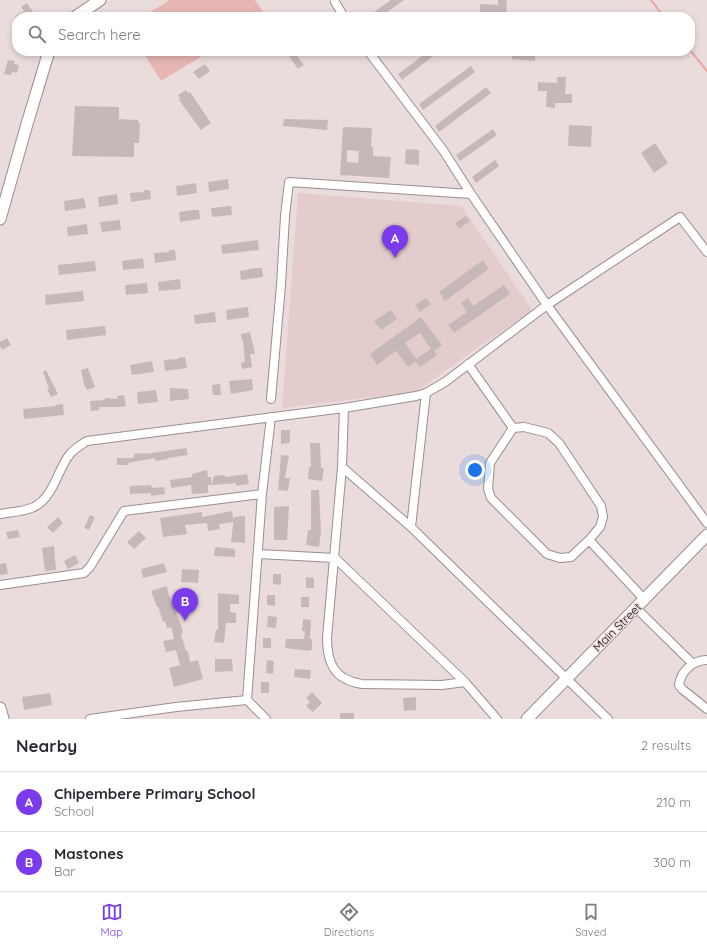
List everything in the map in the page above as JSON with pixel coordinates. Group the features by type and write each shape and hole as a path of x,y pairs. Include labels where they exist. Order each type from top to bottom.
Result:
{"street":[{"path":"82,12 100,0"},
{"path":"335,2 341,12"},
{"path":"0,219 47,56"},
{"path":"372,56 443,150 471,194 547,305 707,523"},
{"path":"271,400 289,182 471,194"},
{"path":"0,514 24,510 41,502 47,495 69,455 88,441 344,408 416,396 426,392 445,382 547,305 680,217 707,252"},
{"path":"468,364 513,428"},
{"path":"411,527 426,392"},
{"path":"344,408 342,467 327,638 327,651 332,667 342,678 352,683 442,685 465,682"},
{"path":"266,719 247,700 262,494 271,417"},
{"path":"513,428 524,428 548,432 559,443 601,506 603,517 600,527 571,557 560,558 547,554 491,498 488,489 490,463 513,428"},
{"path":"342,467 411,527 608,719"},
{"path":"0,584 84,573 90,567 124,511 262,494"},
{"name":"Main Street","path":"527,719 707,535"},
{"path":"589,540 644,599"},
{"path":"258,554 335,558 465,682 497,719"},
{"path":"636,608 692,663"},
{"path":"707,660 692,663 680,678 679,685 707,709"},
{"path":"90,719 176,707 247,700"},
{"path":"0,708 3,719"}],"shaded area":[{"path":"170,0 255,0 263,12 150,12"},
{"path":"145,56 202,56 161,81"},
{"path":"298,193 462,206 532,310 415,392 282,408"}],"building":[{"path":"391,0 404,0 387,12 374,12"},
{"path":"498,0 507,0 506,12 480,12 480,4 498,5"},
{"path":"27,3 33,12 22,12 24,11 21,7"},
{"path":"289,56 297,56 304,65 298,69"},
{"path":"422,56 433,56 402,80 398,74"},
{"path":"512,56 535,56 535,61 512,59"},
{"path":"8,60 15,61 14,64 19,65 17,73 12,72 11,75 4,74"},
{"path":"205,64 210,71 199,79 193,72"},
{"path":"471,66 475,72 423,110 419,104"},
{"path":"557,77 566,77 565,94 572,94 572,103 555,103 555,108 546,107 547,91 538,91 538,82 557,83"},
{"path":"486,87 491,93 439,132 435,126"},
{"path":"186,90 188,93 190,92 211,123 201,130 179,100 180,98 178,95"},
{"path":"75,106 119,107 119,119 138,120 138,123 140,123 139,143 134,143 134,157 72,156"},
{"path":"284,119 328,120 327,130 283,126"},
{"path":"569,125 592,126 591,147 568,146"},
{"path":"343,127 372,128 371,147 373,147 373,156 391,157 389,178 340,175","holes":["347,150 359,151 358,163 347,162"]},
{"path":"493,129 497,135 460,161 456,155"},
{"path":"655,143 668,163 654,173 641,153"},
{"path":"406,149 419,150 419,165 405,164"},
{"path":"495,160 499,166 476,183 472,177"},
{"path":"228,179 229,189 209,192 208,182"},
{"path":"196,183 197,193 177,196 176,186"},
{"path":"144,190 150,190 151,199 131,202 130,193 144,192"},
{"path":"117,194 118,204 99,207 98,197"},
{"path":"84,198 86,208 65,211 64,201"},
{"path":"231,206 232,215 212,217 211,208"},
{"path":"199,210 200,219 180,222 179,212"},
{"path":"466,216 470,221 459,229 455,223"},
{"path":"120,220 121,230 102,232 100,222"},
{"path":"87,224 88,234 68,236 67,227"},
{"path":"258,240 259,250 222,254 221,245"},
{"path":"169,250 175,250 176,260 155,263 154,253 169,252"},
{"path":"143,258 144,268 123,270 122,261"},
{"path":"483,260 489,269 445,301 439,292"},
{"path":"95,261 96,271 59,275 58,265"},
{"path":"262,268 263,277 241,280 240,271"},
{"path":"180,279 181,289 159,291 158,282"},
{"path":"147,283 148,293 126,295 125,285"},
{"path":"504,285 510,294 454,333 448,325 467,312 461,303 468,298 473,306"},
{"path":"83,291 84,301 46,305 45,295"},
{"path":"426,298 431,304 420,312 415,305"},
{"path":"248,307 249,317 227,320 226,310"},
{"path":"391,310 397,319 381,330 374,321"},
{"path":"215,312 216,322 195,324 194,315"},
{"path":"421,317 442,345 434,351 437,355 420,367 416,362 408,367 396,351 377,365 370,354","holes":["420,333 431,349 416,359 405,343"]},
{"path":"105,326 106,335 67,340 66,330"},
{"path":"250,332 255,354 250,354 252,367 242,369 241,363 245,362 241,334"},
{"path":"7,338 11,345 2,350 0,342"},
{"path":"185,357 187,368 165,371 164,360"},
{"path":"152,361 154,372 132,375 130,365"},
{"path":"88,368 95,387 87,390 81,370"},
{"path":"46,370 58,394 51,397 47,389 49,389 43,372"},
{"path":"252,379 253,390 231,394 229,381"},
{"path":"220,384 221,395 213,395 212,385"},
{"path":"170,388 188,389 189,399 170,401"},
{"path":"156,390 158,402 138,404 137,392"},
{"path":"124,395 126,406 99,407 99,410 91,411 90,401 105,400 105,398 118,399 117,396"},
{"path":"63,404 64,415 24,419 23,409"},
{"path":"281,430 290,430 290,443 281,444"},
{"path":"310,443 320,443 321,468 324,468 322,481 308,479 309,467 311,467"},
{"path":"186,448 188,455 155,461 155,458 128,463 128,465 117,465 117,458 134,458 134,454 145,454"},
{"path":"281,455 289,456 285,478 290,478 288,491 278,490"},
{"path":"207,470 208,477 211,477 212,485 208,485 208,493 192,494 191,485 171,488 170,480 192,477 192,474"},
{"path":"247,474 249,484 236,486 236,483 212,485 214,476 225,475 225,477"},
{"path":"151,485 152,488 164,487 165,494 151,496 151,493 130,494 130,486"},
{"path":"311,490 319,490 321,532 319,547 306,545 308,530 311,530"},
{"path":"289,506 287,540 274,540 274,507"},
{"path":"232,511 234,522 219,524 220,529 208,531 207,523 185,525 187,534 163,537 160,518 202,512 202,517"},
{"path":"90,515 95,517 89,530 84,528"},
{"path":"245,516 245,543 231,542 234,517"},
{"path":"58,517 63,523 53,533 47,527"},
{"path":"18,530 20,537 8,539 6,532"},
{"path":"139,531 146,538 134,549 127,542"},
{"path":"54,546 56,570 45,571 42,548"},
{"path":"215,547 235,549 235,557 214,556"},
{"path":"75,555 79,563 68,569 64,561"},
{"path":"6,563 8,574 0,575 0,564"},
{"path":"164,563 167,572 143,578 141,569"},
{"path":"182,569 199,570 198,583 181,582"},
{"path":"273,574 281,574 281,585 273,584"},
{"path":"306,577 314,578 314,588 306,588"},
{"path":"167,586 182,628 183,633 181,634 186,651 188,651 190,662 198,660 203,679 174,687 169,668 180,665 176,650 166,652 163,641 174,639 171,627 167,628 165,621 163,622 151,591"},
{"path":"218,593 239,595 239,604 230,604 230,612 236,613 236,623 226,623 224,643 214,642 216,630 218,630"},
{"path":"267,595 275,595 275,606 267,605"},
{"path":"301,597 309,597 309,607 301,607"},
{"path":"268,616 277,617 276,628 267,627"},
{"path":"303,619 311,620 310,639 312,639 312,650 309,651 285,648 286,639 304,639 305,631 302,631"},
{"path":"263,638 271,638 271,648 263,648"},
{"path":"215,659 232,659 233,671 215,672"},
{"path":"267,660 274,661 273,674 266,673"},
{"path":"295,669 311,670 310,679 294,677"},
{"path":"261,682 269,682 269,693 261,693"},
{"path":"312,692 322,703 313,712 306,706 310,702 306,698"},
{"path":"50,693 52,705 24,710 22,697"},
{"path":"416,697 416,710 404,711 403,698"},
{"path":"340,713 354,713 354,719 340,719"}],"waterway":[{"path":"651,0 660,12"},
{"path":"695,56 707,71"}],"place":[{"name":"Chipembere Primary School","path":"395,258"},
{"name":"Mastones","path":"185,621"}]}
